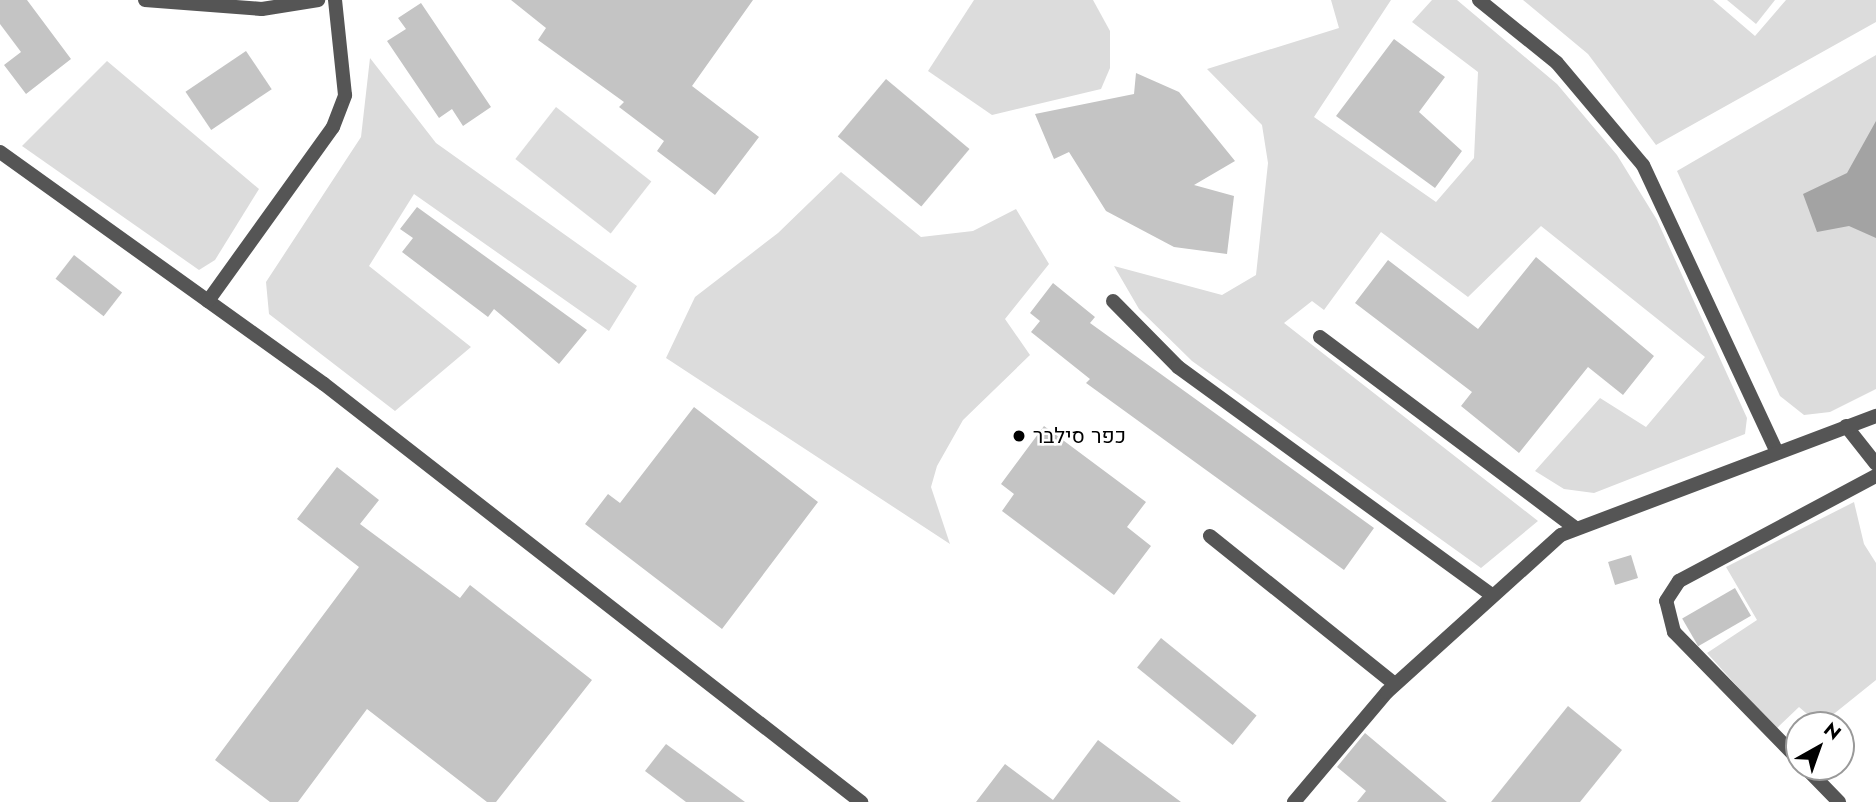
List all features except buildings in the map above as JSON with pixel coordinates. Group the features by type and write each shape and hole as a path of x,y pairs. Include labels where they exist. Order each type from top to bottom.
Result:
{"street":[{"path":"145,0 262,9 318,0"},
{"path":"208,301 333,127 345,85 335,0"},
{"path":"1479,0 1557,63 1643,165 1777,452"},
{"path":"0,152 399,441 861,802"},
{"path":"1113,301 1178,367 1492,595"},
{"path":"1320,337 1575,528"},
{"path":"1294,802 1395,684 1526,560 1575,528 1876,415"},
{"path":"1846,426 1876,464"},
{"path":"1785,747 1674,632 1666,601 1679,581 1876,476"},
{"path":"1210,536 1395,684"},
{"path":"1819,781 1839,802"}],"shaded area":[{"path":"974,0 1093,0 1110,31 1110,68 1101,89 992,115 928,71"},
{"path":"1331,0 1391,0 1314,117 1436,202 1474,158 1478,72 1412,22 1432,0 1457,0 1557,84 1617,155 1657,220 1747,418 1745,434 1594,493 1564,489 1535,471 1600,398 1646,427 1705,357 1541,226 1468,297 1381,232 1324,310 1312,301 1284,323 1538,521 1481,568 1192,361 1139,309 1114,266 1222,295 1256,275 1268,163 1262,125 1207,69 1339,28"},
{"path":"1523,0 1713,0 1755,36 1786,0 1876,0 1876,22 1656,145 1588,54"},
{"path":"1727,0 1775,0 1756,24"},
{"path":"1876,55 1876,389 1830,412 1804,415 1780,396 1677,171"},
{"path":"370,58 436,143 637,286 609,331 414,194 369,266 471,347 395,411 269,314 266,282 361,137"},
{"path":"107,61 259,189 215,260 199,270 22,146"},
{"path":"556,107 651,181 611,234 515,159"},
{"path":"1876,121 1876,238 1849,226 1817,232 1803,194 1847,173"},
{"path":"841,172 921,237 973,231 1016,209 1049,264 1005,319 1030,355 963,420 937,466 931,487 950,544 666,358 695,297 778,233"},
{"path":"1854,502 1864,544 1876,563 1876,680 1837,711 1804,711 1799,707 1795,711 1785,711 1785,720 1776,729 1707,653 1757,620 1726,567"}],"place":[{"name":"כפר סילבר","path":"1019,436"}]}
